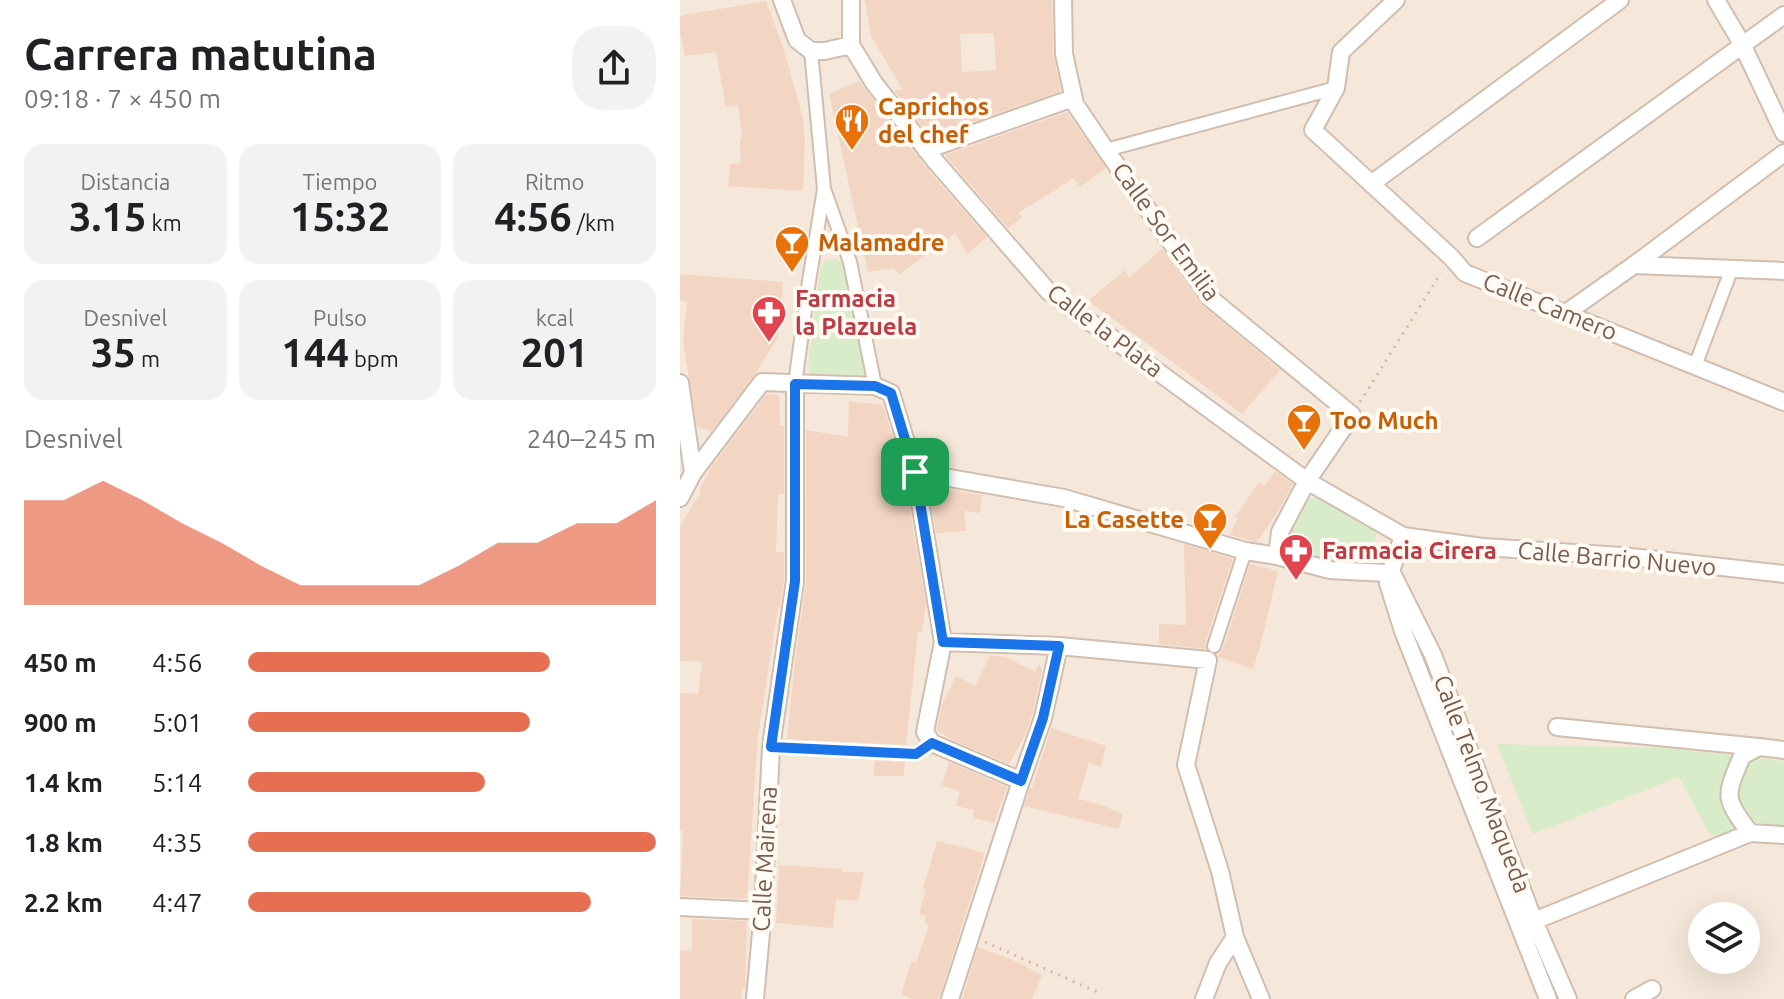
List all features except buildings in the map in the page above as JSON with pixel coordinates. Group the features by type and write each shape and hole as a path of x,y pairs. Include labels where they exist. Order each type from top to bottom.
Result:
{"street":[{"path":"782,0 797,40 811,51 851,45 851,0"},
{"name":"Calle Sor Emilia","path":"1063,0 1064,54 1073,98 1106,150 1210,298 1352,415"},
{"path":"1106,150 1336,88 1341,52 1396,0"},
{"path":"1371,184 1620,0"},
{"path":"1716,0 1742,44 1784,133"},
{"path":"1477,238 1784,15"},
{"name":"Calle la Plata","path":"851,45 870,76 926,150 1048,291 1307,481 1403,536"},
{"path":"811,51 824,189 850,262 875,386"},
{"name":"Calle Camero","path":"1336,88 1313,130 1465,273 1784,402"},
{"path":"926,150 1073,98"},
{"path":"1566,313 1784,153"},
{"path":"795,384 824,189"},
{"path":"1634,265 1784,271"},
{"path":"1695,366 1732,268"},
{"path":"680,498 693,473 762,382 875,386 891,393 915,472 943,642 925,732 932,743 1021,781"},
{"path":"680,383 693,473"},
{"name":"Calle Mairena","path":"755,999 763,911 771,747 795,581 795,384"},
{"path":"1277,556 1280,532 1307,481 1352,415"},
{"path":"915,472 1064,498 1245,551 1330,570 1388,572 1403,536"},
{"name":"Calle Barrio Nuevo","path":"1403,536 1483,547 1622,556 1784,574"},
{"path":"1245,551 1211,653 1186,765 1220,871 1235,937 1261,999"},
{"name":"Calle Telmo Maqueda","path":"1388,572 1433,655 1534,921 1568,999"},
{"name":"Calle Telmo Maqueda","path":"1388,572 1403,631 1548,999"},
{"path":"943,642 1211,653"},
{"path":"950,999 1043,718 1059,646"},
{"path":"1557,727 1784,750"},
{"path":"771,747 916,754 932,743"},
{"path":"1750,833 1732,809 1728,790 1742,756 1759,747"},
{"path":"1534,921 1750,833 1784,835"},
{"path":"680,907 763,911"},
{"path":"1204,999 1218,963 1235,937"},
{"path":"1634,999 1652,989"}],"path":[{"path":"1352,415 1451,257"},
{"path":"971,935 1097,992"}],"shaded area":[{"path":"680,0 1784,0 1784,999 680,999"}],"green space":[{"path":"835,259 846,268 867,373 860,381 812,376 808,368 820,271 825,261"},
{"path":"1317,496 1373,523 1377,532 1369,564 1356,569 1293,556 1285,548 1283,538 1307,500"},
{"path":"1497,744 1666,748 1784,761 1784,832 1710,835 1679,777 1533,834"}],"place":[{"name":"Caprichos del chef","path":"852,152"},
{"name":"Malamadre","path":"792,274"},
{"name":"Farmacia la Plazuela","path":"769,344"},
{"name":"Too Much","path":"1304,452"},
{"name":"La Casette","path":"1210,551"},
{"name":"Farmacia Cirera","path":"1296,582"}],"route":[{"path":"795,384 875,386 891,393 915,472 943,642 1059,646 1043,718 1021,781 932,743 916,754 771,747 795,581 795,384"}]}
